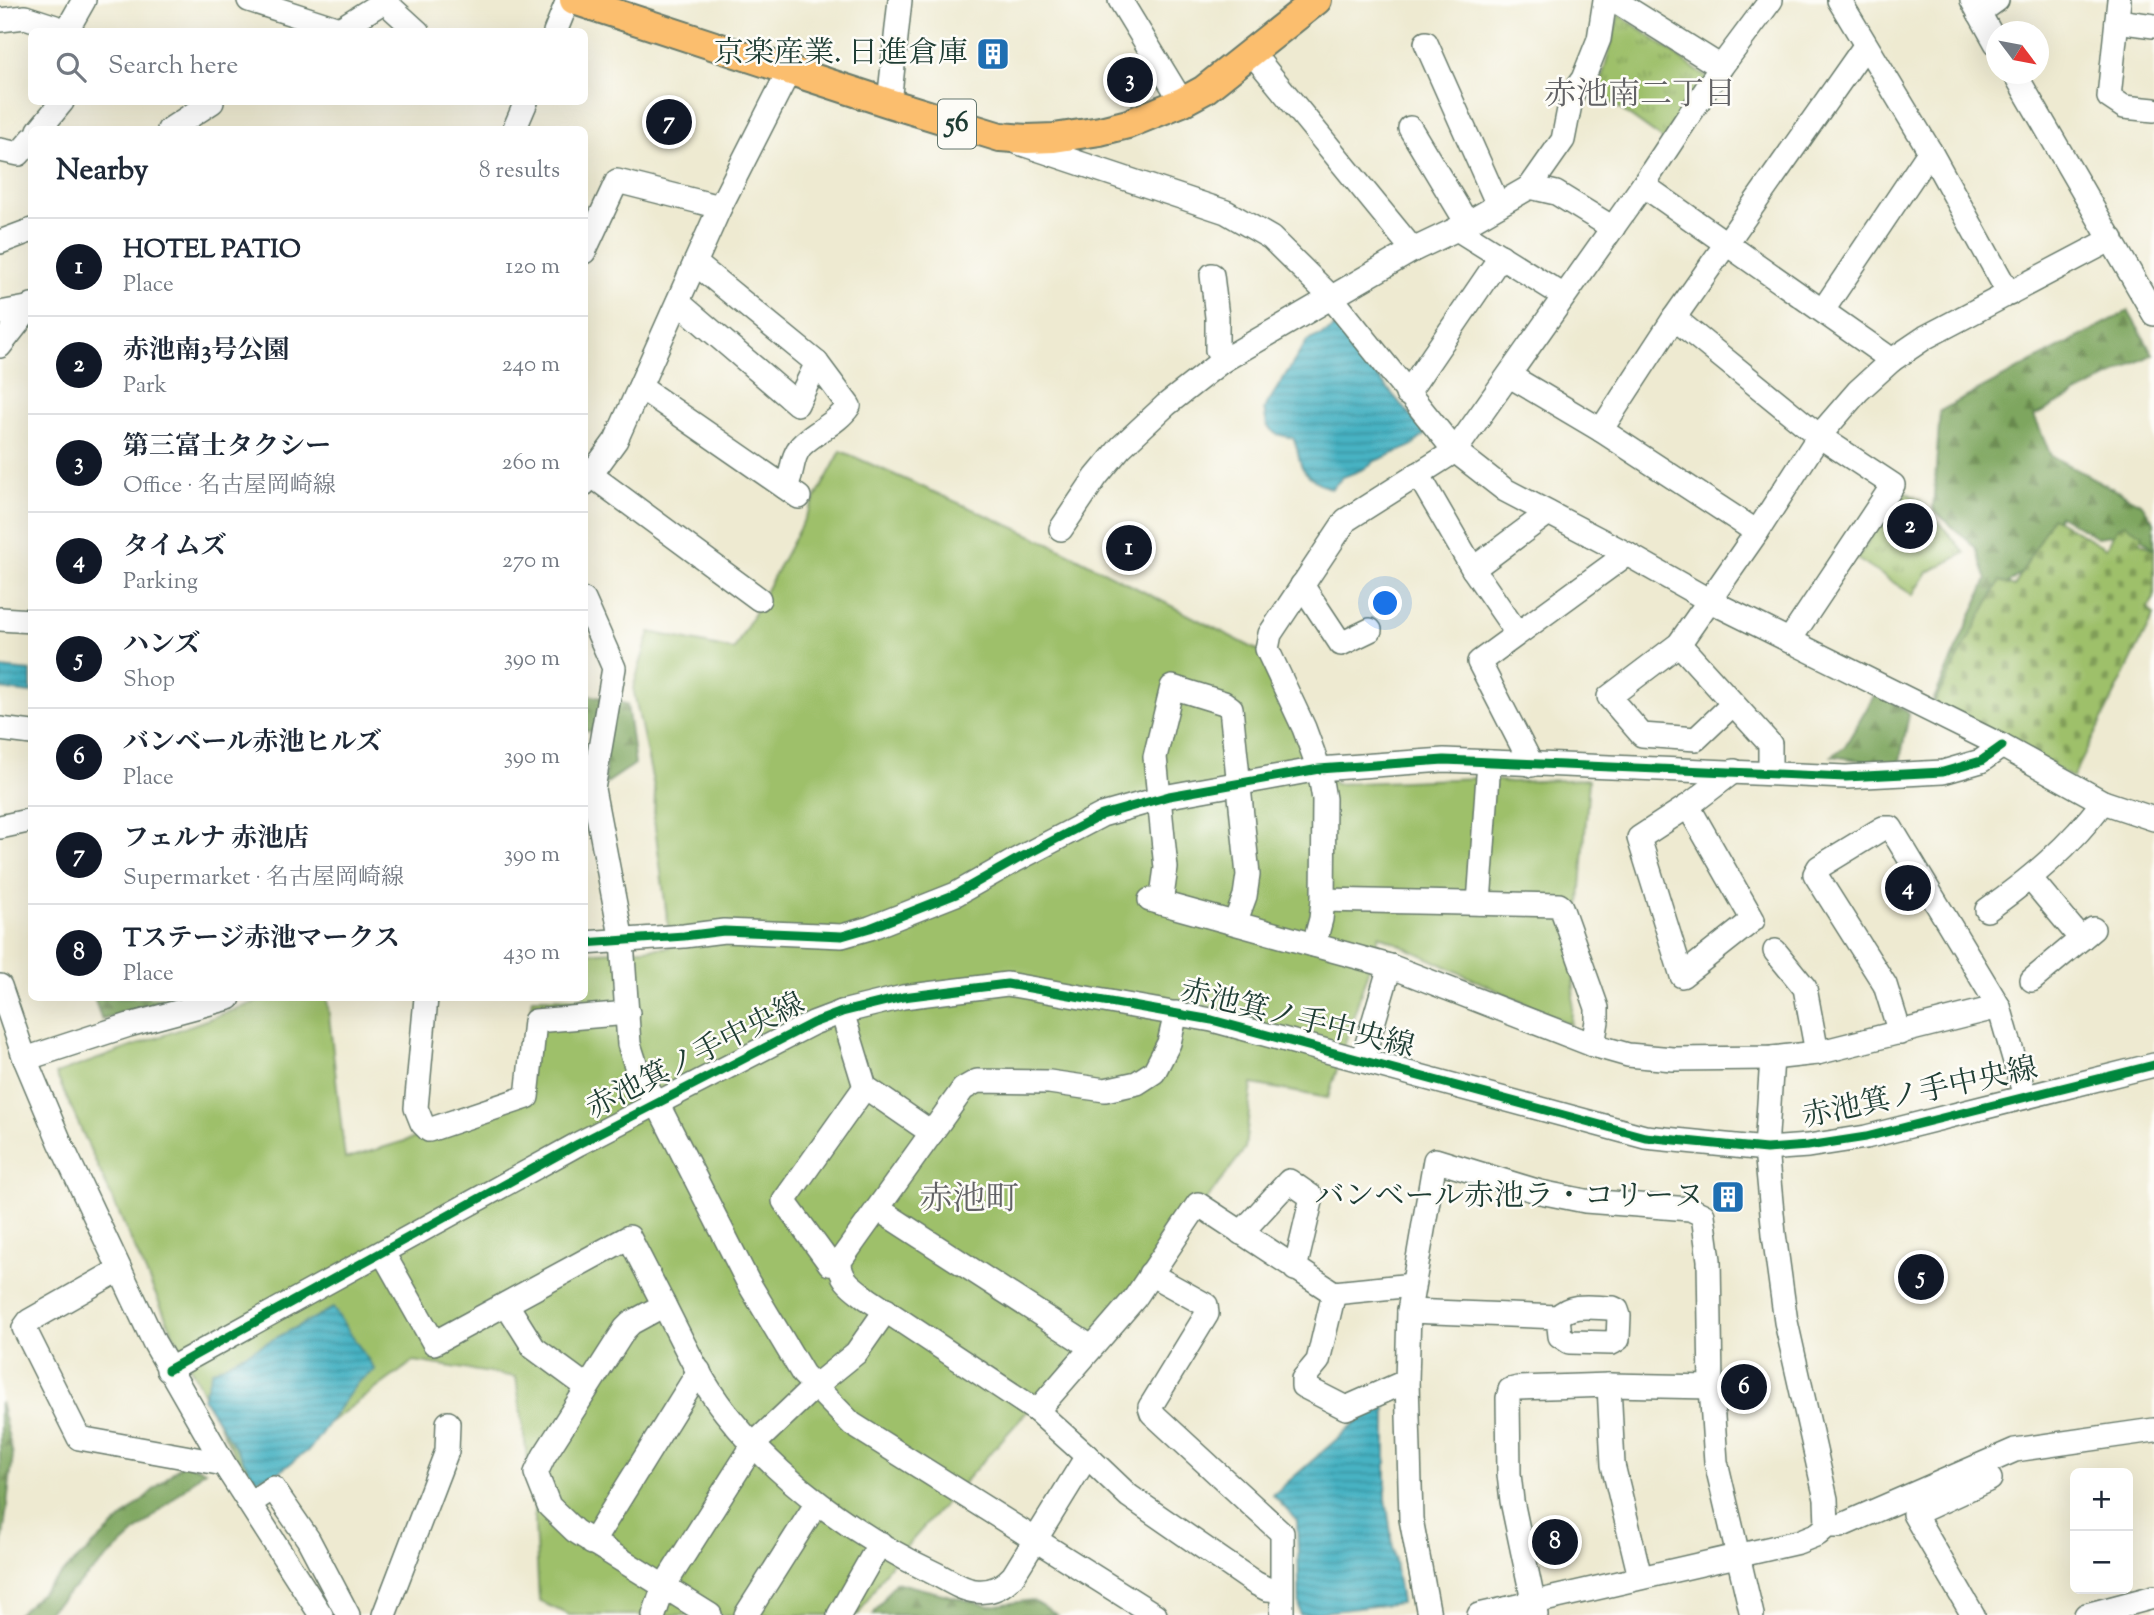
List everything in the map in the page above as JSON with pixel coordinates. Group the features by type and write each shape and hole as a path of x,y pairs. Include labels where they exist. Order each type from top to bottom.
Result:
{"main road":[{"name":"56","path":"579,1 889,103 1000,136 1027,139 1100,131 1128,124 1182,102 1204,90 1317,0"}],"street":[{"path":"70,28 84,0"},
{"path":"249,0 331,28"},
{"path":"889,103 901,0"},
{"path":"1120,0 1182,102"},
{"path":"1061,529 1096,477 1121,447 1166,405 1222,361 1413,250 1530,187 1563,140 1572,94 1583,79 1599,39 1605,0"},
{"path":"1614,0 1721,67"},
{"path":"1314,945 1323,900 1324,799 1319,769 1304,728 1267,649 1270,634 1346,520 1455,451 1643,185 1721,67 1771,0"},
{"path":"1839,0 1930,151 2009,294"},
{"path":"340,28 385,1 414,28"},
{"path":"558,28 579,1"},
{"path":"1983,4 1989,21"},
{"path":"2154,26 2118,10 2109,97 2124,107 2154,110"},
{"path":"0,20 25,17 60,28"},
{"path":"1426,43 1498,205"},
{"path":"1601,430 1674,318 1866,46"},
{"path":"1252,53 1413,250"},
{"path":"759,598 588,480 616,440 720,207 789,71"},
{"path":"2021,84 2154,314"},
{"path":"42,126 59,105"},
{"path":"175,126 207,105"},
{"path":"516,126 525,105"},
{"path":"1410,128 1462,226 1501,256 1564,296"},
{"path":"1000,136 1226,212 1271,238 1331,297 1455,451 1505,490 1710,601 2002,746 2103,802 2154,819"},
{"path":"0,150 19,154 28,144"},
{"path":"1823,310 1930,151"},
{"path":"588,244 617,181 720,207"},
{"path":"1643,185 1892,360"},
{"path":"1530,187 1556,193 1613,228"},
{"path":"0,242 28,232"},
{"path":"1734,704 1696,739 1642,735 1609,697 1679,644 1757,532 1819,436 1858,391 1892,360 1926,337 2112,239"},
{"path":"1407,394 1501,256"},
{"path":"640,387 792,492 790,480 795,453 849,406 817,363 695,264"},
{"path":"1212,275 1217,317 1217,350 1222,361"},
{"path":"678,302 797,404 817,363"},
{"path":"0,313 28,307"},
{"path":"0,346 28,310"},
{"path":"1674,318 1819,436 1893,485 1789,641"},
{"path":"1510,376 1601,430 1757,532"},
{"path":"1418,474 1473,569 1517,633"},
{"path":"1473,569 1548,513"},
{"path":"1532,765 1479,662 1627,554"},
{"path":"1302,585 1341,644 1370,630"},
{"path":"588,609 614,668 593,789 622,941 629,1044 638,1072 657,1103 748,1282 794,1362 814,1387 852,1424 1155,1615"},
{"path":"0,619 28,621"},
{"path":"1679,644 1770,744 1770,773"},
{"path":"1236,923 1248,875 1231,708 1224,703 1172,687 1155,757 1166,868 1155,901 1390,966 1593,1045 1628,1055 1673,1059 1772,1058 1817,1053 1998,1007"},
{"path":"0,729 28,732"},
{"path":"588,943 724,931 842,936 957,894 1102,816 1159,799 1319,769 1444,760 1846,777 1943,772 1981,761 2002,746"},
{"path":"1479,903 1489,762"},
{"path":"1688,806 1752,920 1682,976 1639,838 1734,771"},
{"path":"1987,910 2059,855 2103,802"},
{"path":"0,827 28,821"},
{"path":"1900,1033 1885,985 1815,874 1819,867 1883,828 1891,828 1998,1007 2025,1096"},
{"path":"2031,879 2087,934 2032,979"},
{"path":"1323,900 1561,907 1597,1008 1593,1045"},
{"path":"1775,951 1805,988 1817,1053"},
{"path":"1362,1061 1390,966"},
{"name":"赤池箕ノ手中央線","path":"168,1370 578,1144 813,1023 903,997 1007,984 1176,1013 1212,1020 1645,1137 1766,1149 1866,1137 2154,1065"},
{"path":"0,986 25,1059 60,1142 168,1370 224,1464 321,1615"},
{"path":"25,1059 129,1025 218,1001"},
{"path":"426,1001 416,1108 422,1123 429,1130 527,1097 535,1020 628,1013"},
{"path":"842,1013 865,1087 932,1133"},
{"path":"1176,1013 1169,1043 1154,1072 1137,1083 1105,1090 1049,1082 976,1081 963,1089 840,1261 839,1270 842,1278 886,1310 1037,1411 1129,1496 1179,1533 1255,1583 1267,1589 1281,1590"},
{"path":"1772,1058 1766,1149 1774,1234 1786,1322 1826,1499 1827,1526"},
{"path":"840,1261 830,1264 784,1201 865,1087"},
{"path":"1429,1615 1411,1519 1407,1381 1409,1311 1435,1160 1540,1192 1585,1201 1690,1209 1703,1215 1709,1260 1711,1387 1716,1462 1752,1615"},
{"path":"1241,1233 1289,1181 1312,1197 1295,1269"},
{"path":"1037,1411 1135,1297 1198,1204 1334,1293 1413,1285"},
{"path":"878,1209 1091,1347"},
{"path":"383,1253 434,1343 629,1237 704,1383 754,1444 817,1503 880,1544 972,1591 985,1592 1006,1584 1087,1456"},
{"path":"119,1270 29,1321 24,1328 79,1438 224,1464"},
{"path":"1150,1274 1206,1305 1207,1314 1150,1407 1152,1413 1282,1533 1282,1615"},
{"path":"1334,1293 1323,1348 1318,1361 1303,1379 1303,1385 1346,1408 1407,1381"},
{"path":"507,1305 534,1348 587,1387"},
{"path":"664,1305 625,1329 544,1456 536,1473 549,1506 592,1543 710,1615"},
{"path":"654,1615 664,1586 754,1444 814,1387 856,1353 886,1310"},
{"path":"1409,1311 1558,1317"},
{"path":"592,1543 699,1371"},
{"path":"1534,1609 1509,1474 1510,1390 1609,1385 1711,1387"},
{"path":"1609,1385 1614,1465 1640,1577"},
{"path":"384,1615 447,1451 448,1423"},
{"path":"1479,1615 1534,1609 1640,1577 1798,1542 1818,1534 1827,1526 1840,1527 2015,1450 2154,1430"},
{"path":"1973,1615 1914,1514 1990,1479"},
{"path":"250,1503 273,1488 308,1539 348,1615"},
{"path":"746,1615 817,1503"},
{"path":"839,1615 880,1544"},
{"path":"2085,1615 2154,1597"}],"green space":[{"path":"1619,14 1710,80 1668,143 1598,93"},
{"path":"2128,311 2153,354 2034,416 2051,456 2142,504 2154,522 2154,549 2135,532 2097,537 2059,515 2027,568 2005,586 1944,704 1933,701 1987,580 1976,548 1933,509 1940,411"},
{"path":"841,451 1049,543 1259,651 1335,784 1475,778 1511,782 1589,779 1571,1025 1379,935 1328,1098 1252,1084 1245,1149 1150,1274 889,1566 858,1615 569,1615 539,1601 534,1506 516,1377 414,1361 248,1482 173,1333 56,1074 259,1001 327,1001 345,1159 425,1135 521,1100 532,1001 588,1001 588,953 671,947 654,820 655,792 633,688 650,632 734,650"},
{"path":"1901,490 1920,500 1965,553 1928,572 1913,595 1857,559"},
{"path":"2052,517 2106,548 2118,527 2125,524 2143,535 2140,542 2154,550 2154,598 2148,609 2154,615 2073,778 1933,705 2000,581 2014,587"},
{"path":"588,695 627,704 635,764 605,784 606,735 588,731"},
{"path":"1874,696 1884,696 1909,714 1899,766 1832,756 1845,746"},
{"path":"95,1001 166,1001 102,1020"},
{"path":"0,1402 13,1455 0,1563"},
{"path":"183,1463 205,1470 44,1615 17,1615"},
{"path":"895,1582 990,1606 1032,1600 1057,1615 873,1615"}],"water":[{"path":"1335,326 1426,434 1410,447 1343,477 1331,489 1304,471 1293,438 1276,434 1267,426 1264,409 1307,341"},
{"path":"0,668 28,671 28,693 1,689"},
{"path":"333,1308 375,1370 357,1383 310,1449 280,1471 256,1480 203,1398 212,1371"},
{"path":"1377,1404 1386,1407 1386,1499 1401,1603 1300,1615 1297,1521 1273,1495"}],"cycle path":[{"path":"588,943 724,931 842,936 870,928 956,894 1102,815 1169,796 1319,769 1444,760 1846,777 1943,772 1981,761 2002,746"},
{"path":"168,1370 578,1144 813,1023 842,1012 903,997 1007,984 1212,1020 1645,1137 1766,1149 1866,1137 2154,1065"}],"place":[{"name":"京楽産業. 日進倉庫","path":"993,54"},
{"name":"第三富士タクシー","path":"1130,80"},
{"name":"フェルナ 赤池店","path":"669,122"},
{"name":"赤池南3号公園","path":"1910,526"},
{"name":"HOTEL PATIO","path":"1129,548"},
{"name":"タイムズ","path":"1908,888"},
{"name":"バンベール赤池ラ・コリーヌ","path":"1728,1197"},
{"name":"ハンズ","path":"1921,1277"},
{"name":"バンベール赤池ヒルズ","path":"1744,1387"},
{"name":"Tステージ赤池マークス","path":"1555,1542"}],"district":[{"name":"赤池南二丁目","path":"1640,96"},
{"name":"赤池町","path":"969,1201"}]}
